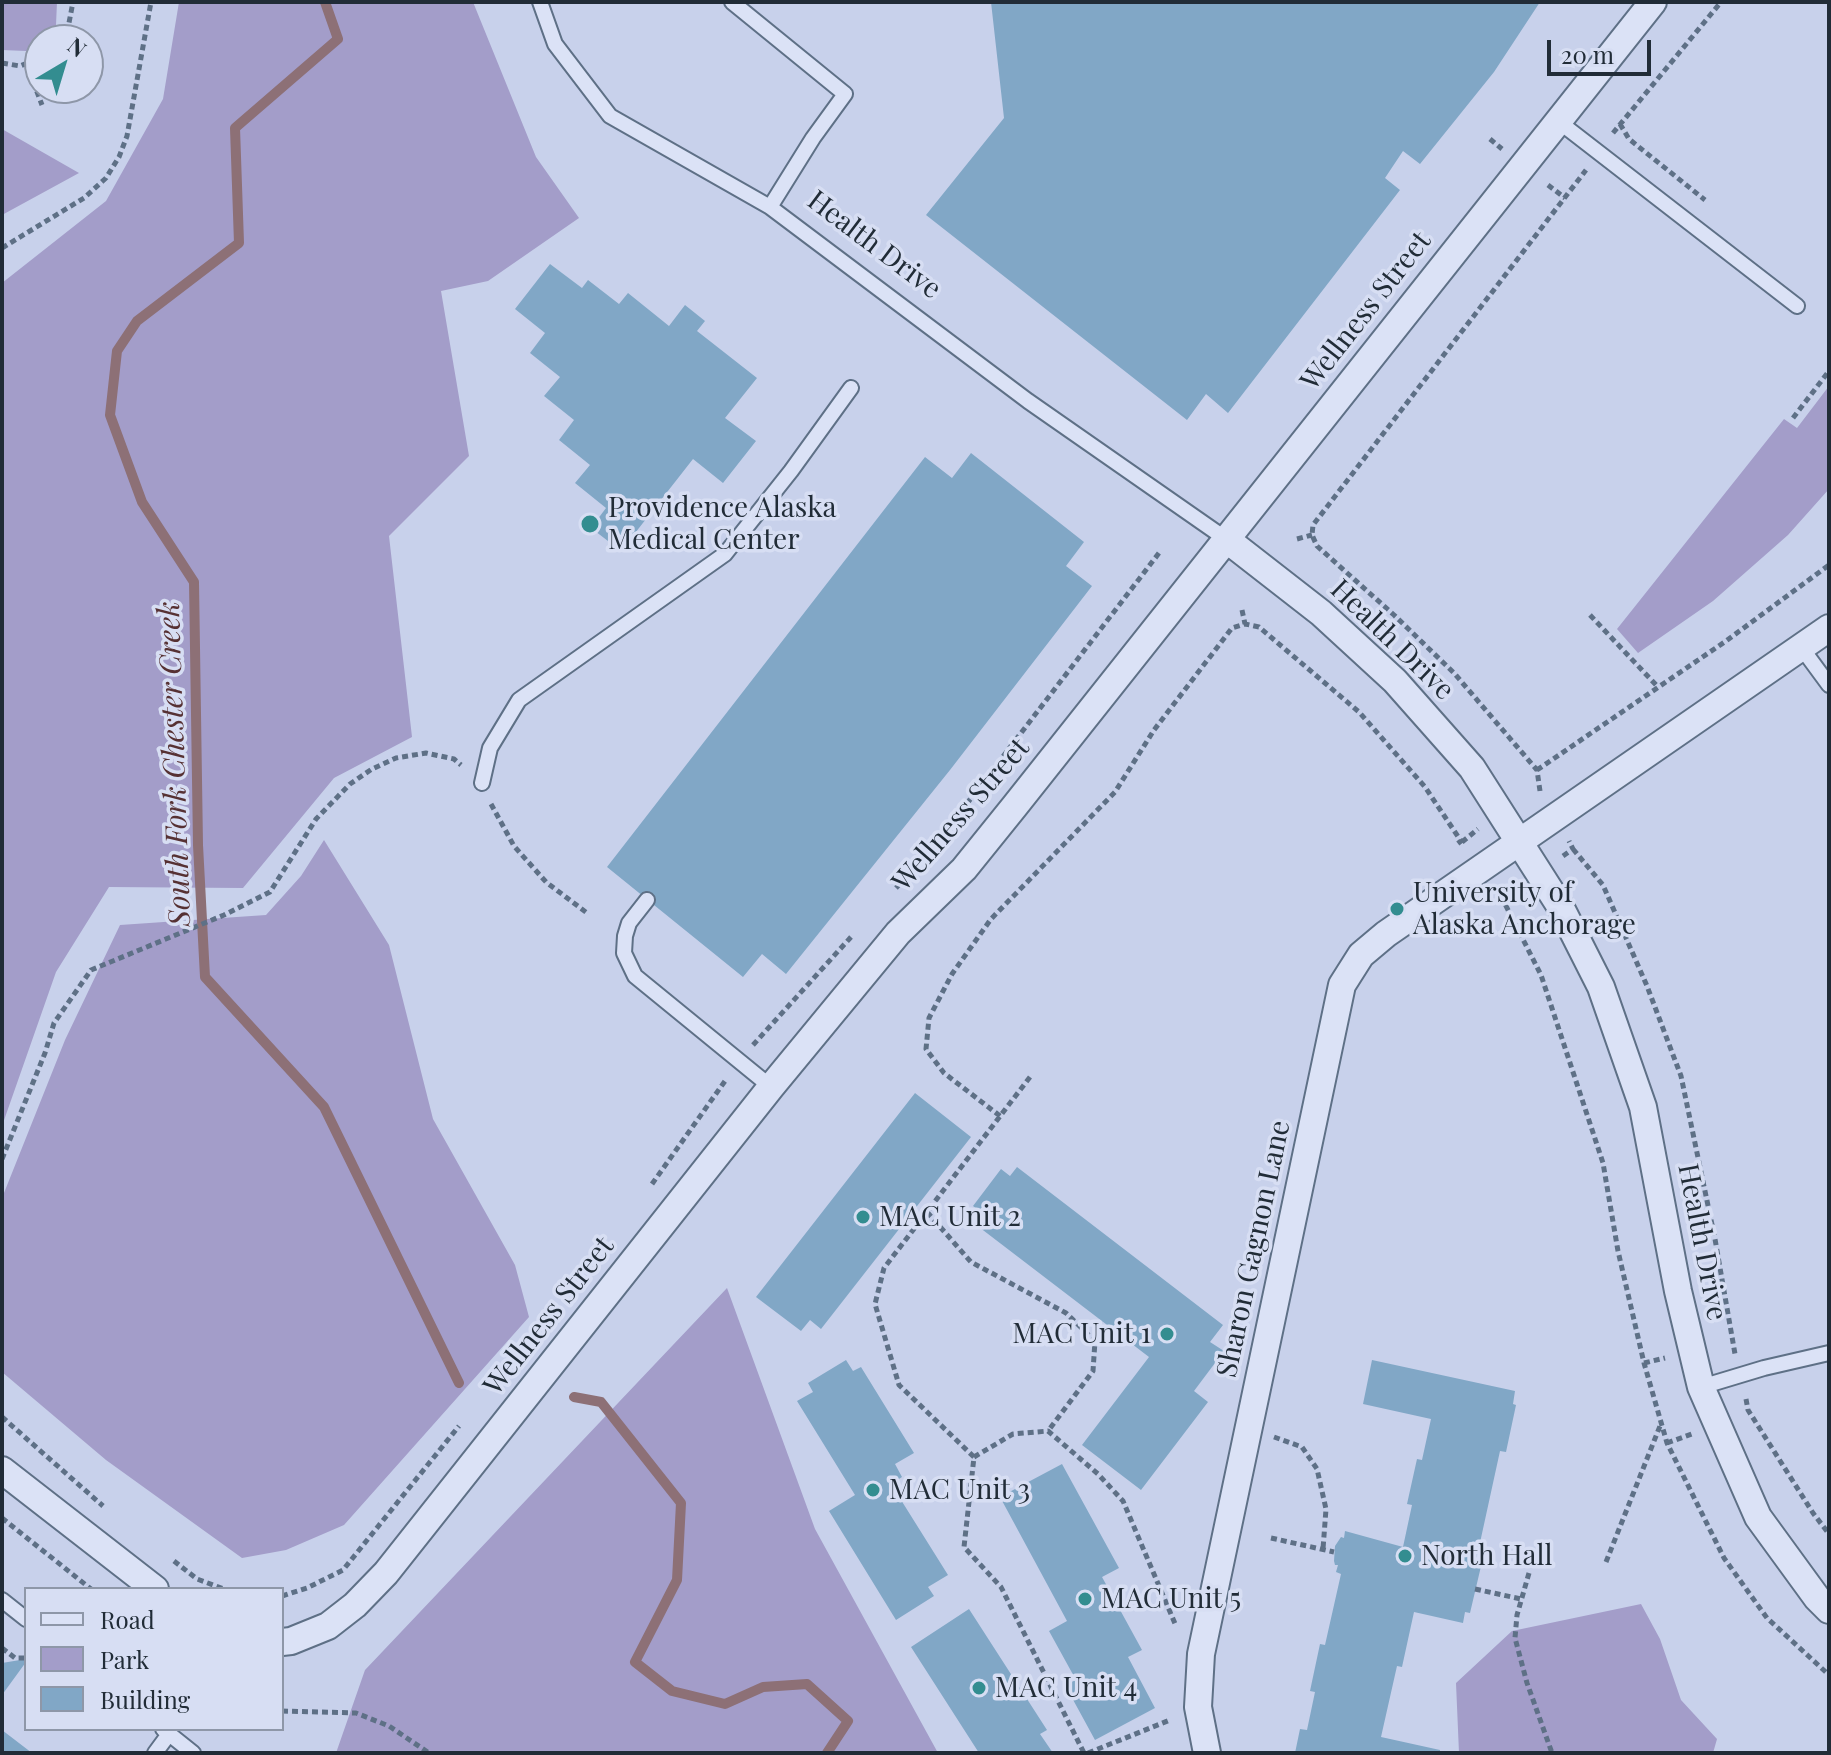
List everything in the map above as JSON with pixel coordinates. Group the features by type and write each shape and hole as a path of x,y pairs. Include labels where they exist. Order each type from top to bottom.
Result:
{"street":[{"name":"Wellness Street","path":"286,1642 328,1626 355,1605 386,1573 771,1087 898,933 964,869 1653,2"},
{"name":"Health Drive","path":"1226,539 1321,613 1395,681 1472,768 1560,906 1601,987 1643,1107 1678,1291 1701,1387 1758,1517 1829,1610"},
{"name":"Sharon Gagnon Lane","path":"1207,1753 1198,1707 1201,1654 1342,985 1361,955 1386,934 1829,628"},
{"path":"2,1470 152,1587"}],"lane":[{"name":"Health Drive","path":"540,2 555,44 610,116 770,207 1028,401 1226,539"},
{"path":"732,2 845,94 800,157 770,207"},
{"path":"1558,121 1797,306"},
{"path":"482,783 490,748 519,700 725,554 851,388"},
{"path":"1801,647 1829,685"},
{"path":"647,900 629,923 625,936 624,953 635,976 771,1087"},
{"path":"1701,1387 1829,1353"},
{"path":"2,1600 24,1617"},
{"path":"155,1753 166,1732 193,1753"}],"path":[{"path":"69,24 73,2"},
{"path":"2,248 84,198 106,178 119,157 127,136 151,2"},
{"path":"1711,205 1629,139 1620,124 1721,2"},
{"path":"3,63 24,64"},
{"path":"1537,788 1537,770 1454,673 1317,546 1312,535 1313,525 1579,178"},
{"path":"1793,418 1829,371"},
{"path":"1297,539 1312,535"},
{"path":"887,897 929,853 1159,553"},
{"path":"1537,770 1829,565"},
{"path":"1242,610 1245,624"},
{"path":"1590,615 1658,687"},
{"path":"1000,1116 944,1073 926,1049 929,1018 952,974 991,919 1115,792 1154,730 1232,628 1245,624 1259,627 1359,712 1425,787 1461,841 1449,850"},
{"path":"2,1159 54,1023 91,970 158,944 270,892 316,819 350,784 396,758 426,753 454,759 482,783 514,846 546,882 587,913"},
{"path":"1502,898 1541,975 1603,1163 1618,1251 1644,1363 1667,1443 1724,1558 1767,1618 1829,1675"},
{"path":"764,1031 857,931"},
{"path":"974,1457 899,1385 875,1304 884,1268 1030,1077"},
{"path":"643,1196 719,1089"},
{"path":"927,1212 971,1262 1066,1313 1095,1341 1093,1371 1048,1431"},
{"path":"1644,1363 1661,1359"},
{"path":"1748,1410 1829,1534"},
{"path":"2,1417 110,1512"},
{"path":"284,1595 343,1570 466,1418"},
{"path":"1606,1562 1661,1425"},
{"path":"974,1457 1013,1434 1048,1431 1098,1474 1123,1501 1177,1630"},
{"path":"1667,1443 1690,1435"},
{"path":"1273,1437 1302,1447 1317,1469 1326,1509 1323,1549"},
{"path":"974,1457 964,1547 1001,1587 1086,1753 1171,1720"},
{"path":"2,1518 88,1587"},
{"path":"1271,1538 1334,1552"},
{"path":"172,1560 197,1579 219,1587"},
{"path":"1529,1573 1515,1630 1517,1649 1552,1753"},
{"path":"1475,1589 1521,1599"},
{"path":"2,1648 15,1658 24,1658"},
{"path":"284,1711 356,1713 389,1726 429,1753"}],"green space":[{"path":"2,2 57,2 56,24 24,24 24,51 2,50"},
{"path":"179,2 473,2 536,157 579,218 488,281 441,291 469,456 389,536 412,737 334,778 243,888 109,887 56,972 2,1126 2,283 106,201 163,99"},
{"path":"2,129 79,173 2,215"},
{"path":"1829,386 1829,489 1788,535 1713,601 1638,653 1617,629 1784,419 1797,428"},
{"path":"324,840 389,945 433,1119 515,1265 529,1317 344,1525 286,1550 242,1558 106,1460 2,1372 2,1198 65,1040 120,925 266,915 301,876"},
{"path":"727,1288 815,1529 938,1753 336,1753 365,1670"},
{"path":"1641,1604 1660,1639 1681,1700 1717,1739 1713,1753 1459,1753 1456,1683 1512,1631"}],"building":[{"path":"991,2 1540,2 1494,72 1420,164 1403,151 1385,178 1400,190 1228,413 1206,394 1187,420 926,215 1004,118"},
{"path":"550,264 582,288 588,280 619,304 628,293 669,326 685,305 705,321 697,331 757,378 725,418 756,441 723,483 693,459 621,551 591,528 606,508 575,483 590,465 559,440 574,420 544,396 560,377 530,353 545,333 515,309"},
{"path":"971,453 1084,542 1066,566 1092,586 950,770 786,974 762,954 743,977 607,867 925,457 952,478"},
{"name":"MAC Unit 2","path":"915,1093 971,1137 821,1329 810,1320 801,1331 756,1297"},
{"name":"MAC Unit 1","path":"1017,1167 1223,1325 1210,1342 1224,1351 1194,1391 1208,1402 1141,1490 1082,1445 1149,1357 975,1224 983,1214 973,1206 1001,1169 1010,1176"},
{"name":"MAC Unit 3","path":"846,1360 853,1371 861,1367 914,1453 895,1464 902,1477 891,1484 948,1575 928,1587 934,1596 896,1620 829,1511 855,1495 797,1401 813,1392 808,1383"},
{"name":"North Hall","path":"1372,1360 1515,1391 1513,1404 1516,1405 1506,1452 1500,1451 1476,1561 1482,1562 1470,1613 1465,1612 1463,1623 1414,1612 1402,1667 1397,1666 1381,1737 1440,1750 1440,1753 1295,1753 1300,1729 1307,1730 1315,1692 1310,1691 1320,1644 1325,1645 1341,1574 1336,1572 1335,1546 1341,1537 1344,1538 1345,1531 1403,1547 1412,1505 1407,1504 1417,1459 1422,1460 1431,1419 1363,1404"},
{"name":"MAC Unit 5","path":"1062,1464 1119,1568 1102,1577 1142,1650 1128,1657 1155,1708 1095,1740 1065,1685 1076,1680 1049,1631 1067,1621 1000,1497"},
{"name":"MAC Unit 4","path":"969,1609 1047,1730 1040,1734 1053,1753 979,1753 911,1647"},
{"path":"24,1659 24,1665 2,1695 2,1663"},
{"path":"2,1730 32,1753 2,1753"}],"waterway":[{"name":"South Fork Chester Creek","path":"325,2 338,39 235,128 239,243 137,321 117,351 110,415 142,502 194,582 198,845 205,977 324,1107 459,1383"},
{"name":"South Fork Chester Creek","path":"574,1397 601,1402 681,1503 677,1580 635,1662 672,1691 725,1704 763,1687 807,1684 848,1721 827,1753"}],"place":[{"name":"Providence Alaska Medical Center","path":"590,524"},
{"name":"University of Alaska Anchorage","path":"1397,909"},
{"name":"MAC Unit 2","path":"863,1217"},
{"name":"MAC Unit 1","path":"1167,1334"},
{"name":"MAC Unit 3","path":"873,1490"},
{"name":"North Hall","path":"1405,1556"},
{"name":"MAC Unit 5","path":"1085,1599"},
{"name":"MAC Unit 4","path":"979,1688"}]}
